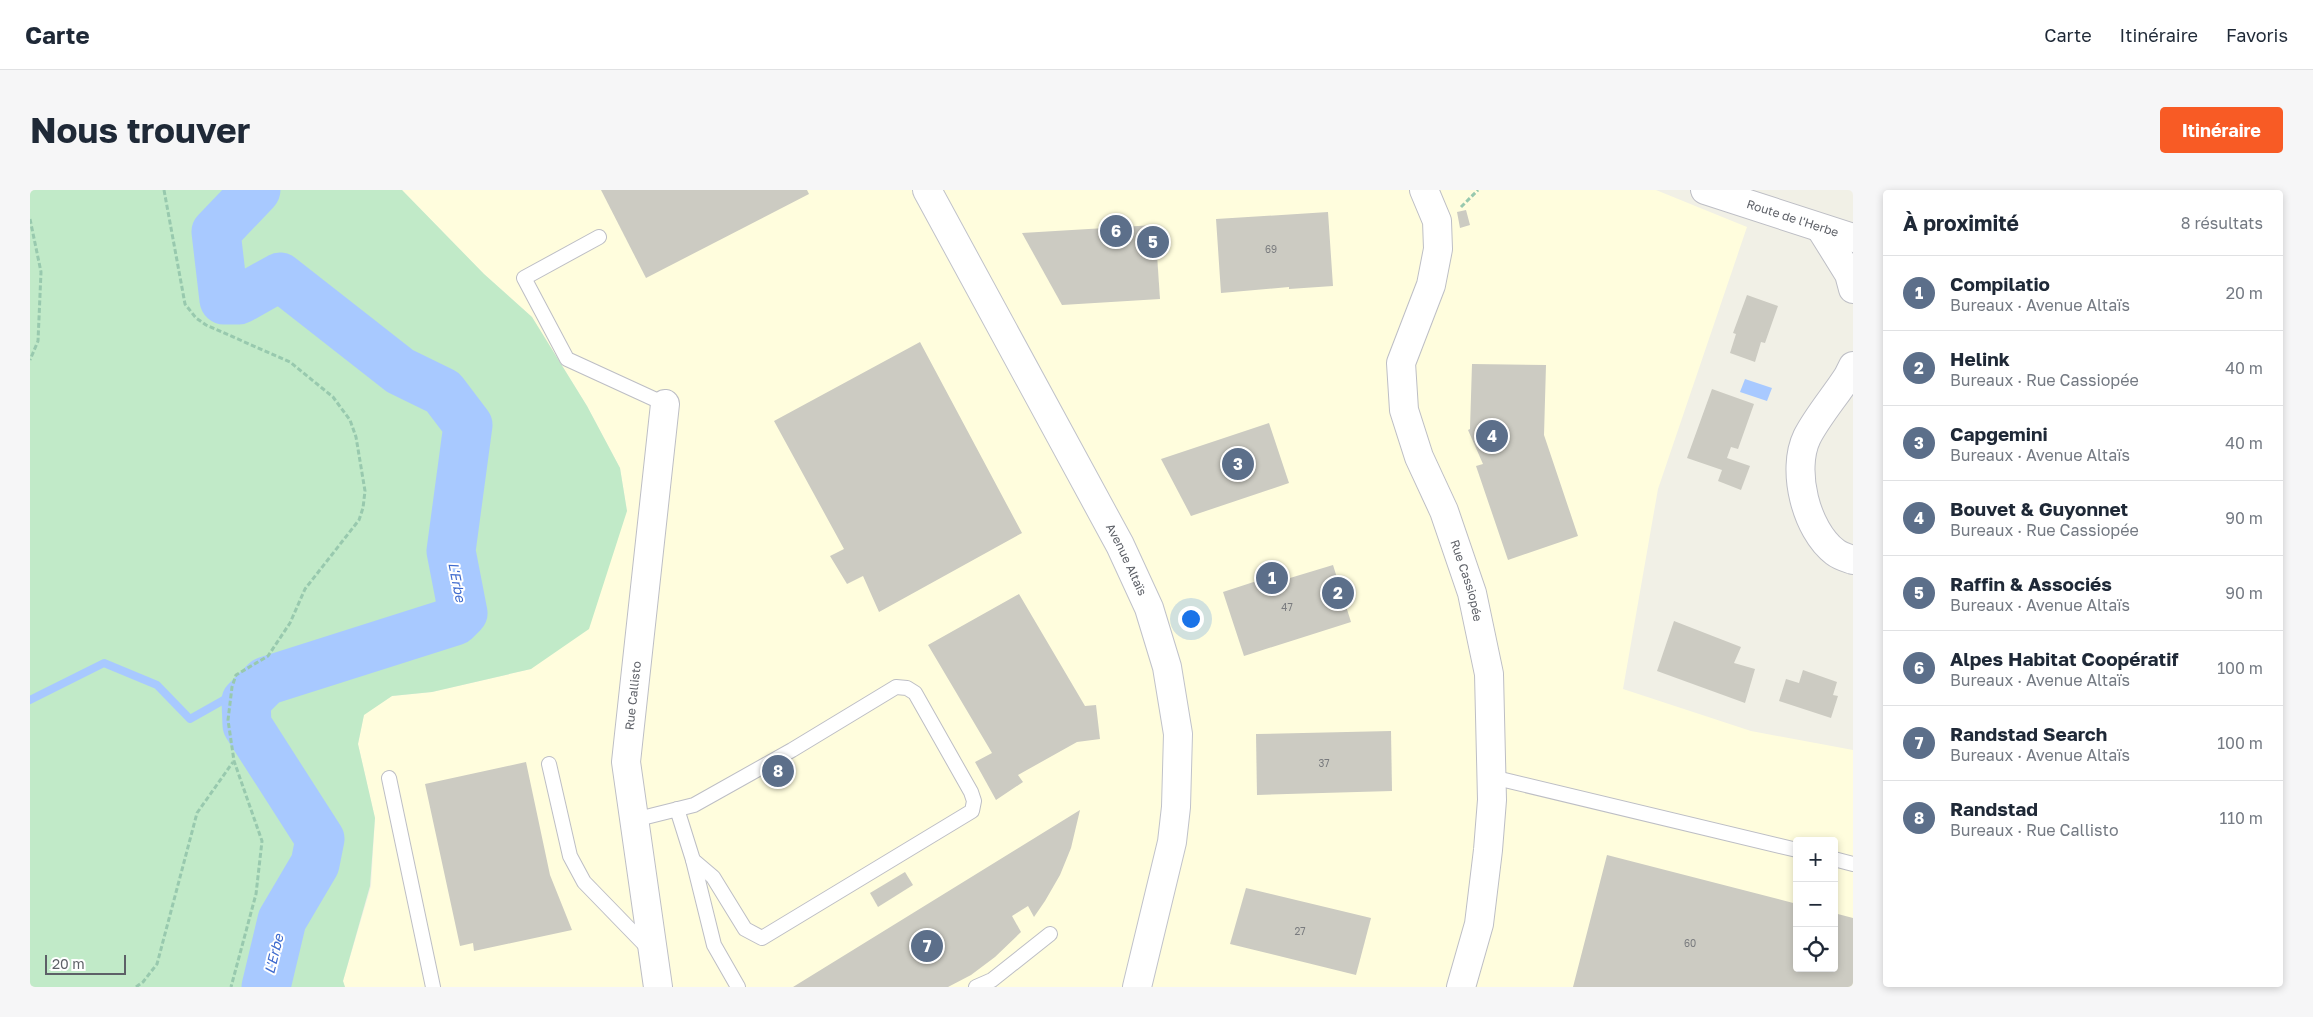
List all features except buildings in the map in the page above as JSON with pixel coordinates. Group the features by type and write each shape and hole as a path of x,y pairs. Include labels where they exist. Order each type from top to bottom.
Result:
{"street":[{"name":"Avenue Altaïs","path":"927,190 1120,545 1149,608 1167,667 1178,734 1176,807 1165,870 1135,980"},
{"name":"Rue Cassiopée","path":"1424,190 1437,221 1438,249 1431,285 1401,363 1404,410 1419,456 1444,511 1472,593 1489,674 1492,800 1488,850 1479,924 1461,987"},
{"name":"Route de l'Herbe","path":"1705,190 1853,238"},
{"path":"1820,228 1852,278"},
{"path":"1853,366 1807,436 1801,459 1801,467 1804,498 1813,522 1828,546 1837,554 1853,560"},
{"name":"Rue Callisto","path":"658,987 626,762 665,404"}],"lane":[{"path":"599,237 524,278 567,359 665,404"},
{"path":"634,820 694,805 792,750 896,687 907,688 915,693 971,792 974,801 972,811 762,938 746,929 713,877 693,860"},
{"path":"549,764 570,856 584,882 654,954"},
{"path":"1492,777 1793,849"},
{"path":"389,778 433,987"},
{"path":"677,809 693,860 714,944 738,987"},
{"path":"1838,860 1853,864"},
{"path":"976,987 992,980 1050,934"}],"path":[{"path":"164,190 185,304 196,318 206,324 290,362 332,397 350,420 356,437 365,491 363,508 358,520 306,589 290,623 268,656 236,675 232,687 228,720 234,761 262,841 256,894 231,987"},
{"path":"1454,206 1462,208 1478,190"},
{"path":"30,219 41,272 38,341 30,360"},
{"path":"136,987 143,982 157,964 197,813 234,761"}],"shaded area":[{"path":"402,190 1656,190 1747,227 1658,489 1623,689 1751,731 1853,750 1853,987 345,987 343,981 371,886 375,818 358,744 364,714 392,696 432,692 531,669 627,511 620,468 587,406 532,317 484,274"}],"green space":[{"path":"30,190 402,190 484,274 532,317 587,406 620,468 627,511 589,629 531,669 432,692 392,696 364,715 358,744 375,818 370,886 343,981 345,987 30,987"}],"water":[{"path":"1745,379 1772,388 1767,401 1740,392"}],"waterway":[{"name":"L'Erbe","path":"256,190 216,232 224,300 239,300 280,277 400,371 443,392 468,425 451,551 463,613 455,621 266,681 246,701 247,725 320,839 315,864 282,920 266,987"},
{"path":"30,700 104,663 157,685 190,719 229,697 246,701"}],"place":[{"name":"Alpes Habitat Coopératif","path":"1116,231"},
{"name":"Raffin & Associés","path":"1153,242"},
{"name":"Bouvet & Guyonnet","path":"1492,436"},
{"name":"Capgemini","path":"1238,464"},
{"name":"Compilatio","path":"1272,578"},
{"name":"Helink","path":"1338,593"},
{"name":"Randstad","path":"778,771"},
{"name":"Randstad Search","path":"927,946"}]}
